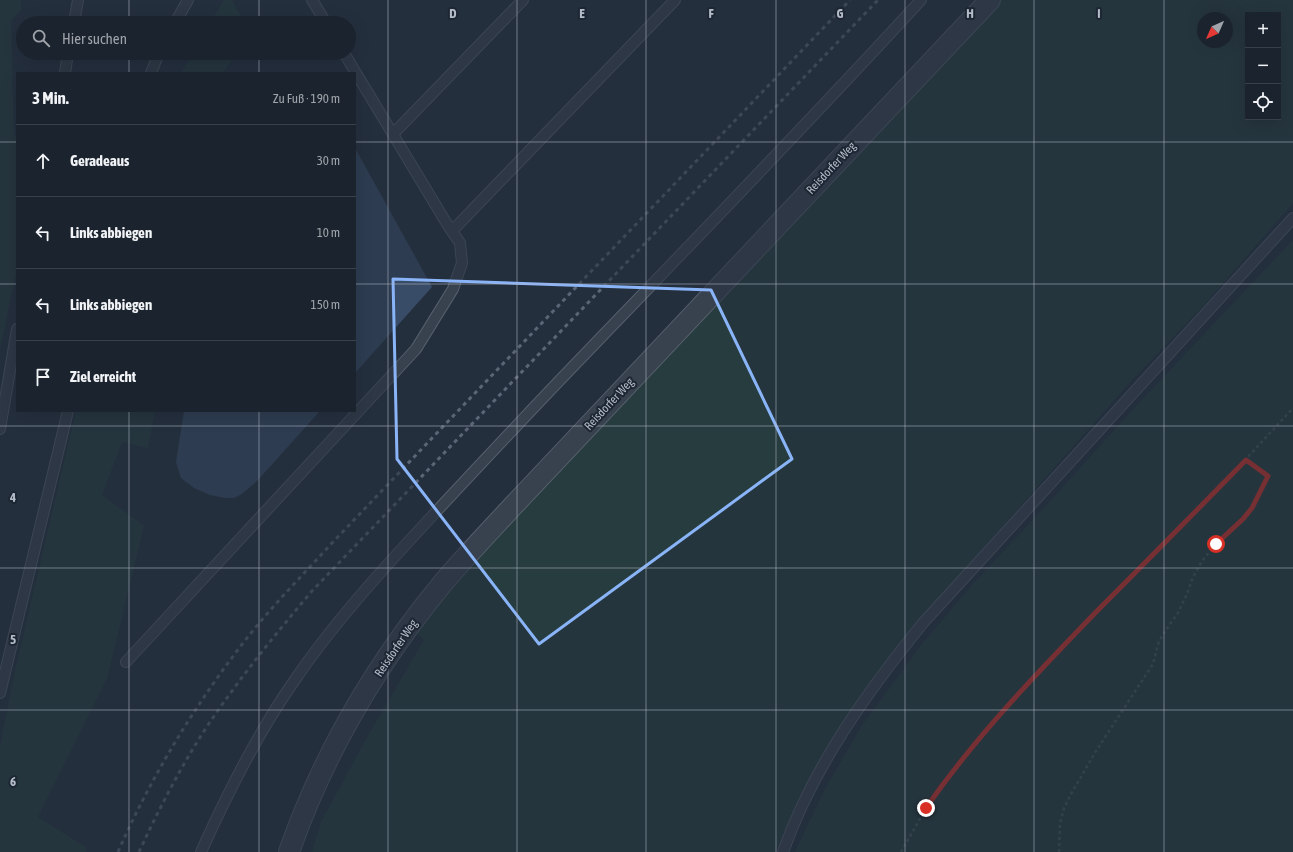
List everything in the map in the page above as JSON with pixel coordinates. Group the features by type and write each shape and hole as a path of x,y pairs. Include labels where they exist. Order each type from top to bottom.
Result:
{"street":[{"name":"Reisdorfer Weg","path":"289,852 314,791 355,709 398,643 441,585 990,0"}],"lane":[{"path":"75,16 78,0"},
{"path":"179,16 188,0"},
{"path":"312,0 322,16"},
{"path":"393,134 523,0"},
{"path":"452,231 674,0"},
{"path":"201,852 234,782 274,710 312,656 362,594 507,436 921,0"},
{"path":"65,72 67,60"},
{"path":"151,72 156,60"},
{"path":"348,60 355,72"},
{"path":"126,662 416,349 453,289 462,263 460,243 356,73"},
{"path":"783,852 805,800 831,752 881,678 923,623 1293,218"},
{"path":"0,429 16,335"},
{"path":"0,693 68,412"}],"path":[{"path":"901,852 926,808 941,786 1002,713 1046,665 1246,460 1293,408"},
{"path":"1059,852 1060,823 1064,808 1071,794 1096,751 1153,664 1159,641 1178,613 1193,577 1202,561 1216,544 1236,526 1252,508 1268,476 1246,460"}],"highlighted area":[{"path":"393,279 711,290 792,459 539,644 397,459"}],"green space":[{"path":"0,0 21,0 21,10 11,21 14,135 16,136 16,273 0,350"},
{"path":"224,0 232,0 240,16 214,16"},
{"path":"990,0 1293,0 1293,203 1205,304 1134,378 900,643 868,685 825,751 796,804 776,852 312,852 321,822 370,732 424,640 410,626"},
{"path":"189,60 231,60 224,72 182,72"},
{"path":"1293,240 1293,852 795,852 825,789 863,724 922,644 973,584 1136,406"},
{"path":"76,412 155,412 148,448 122,442 102,495 144,526 107,678 38,817 87,848 86,852 0,852 0,747 15,671"}],"water":[{"path":"356,150 432,287 356,372"},
{"path":"184,412 319,412 257,481 242,494 234,498 210,495 194,488 181,478 176,462"}],"railway":[{"path":"118,852 144,798 189,720 222,671 262,620 332,543 850,0"},
{"path":"139,852 169,791 204,731 229,694 312,591 878,0"}],"route":[{"path":"926,808 961,761 1040,670 1246,460 1268,476 1252,508 1236,526 1216,544"}]}
